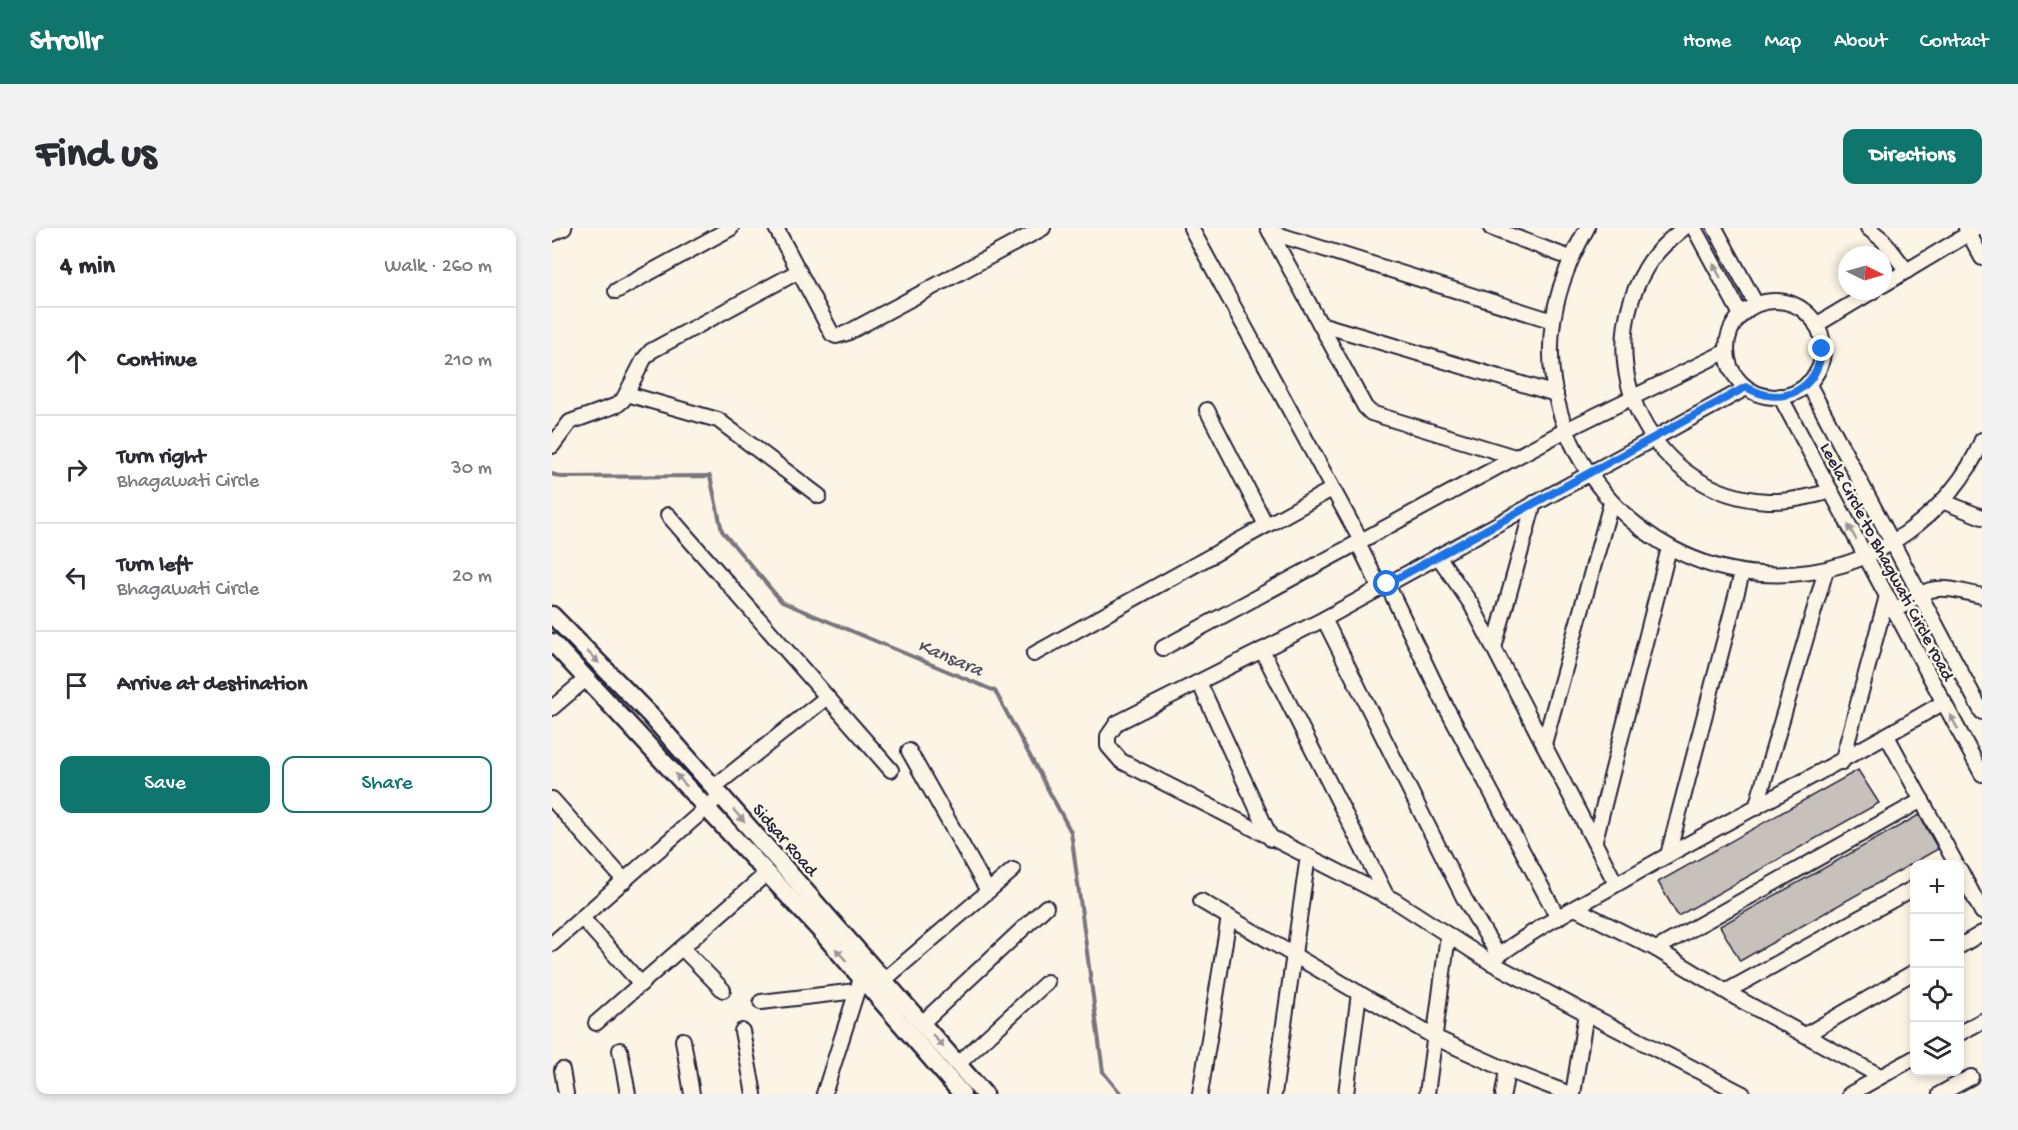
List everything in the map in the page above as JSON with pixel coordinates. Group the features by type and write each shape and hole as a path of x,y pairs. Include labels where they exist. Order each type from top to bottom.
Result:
{"main road":[{"name":"Sidsar Road","path":"552,615 650,714 718,791 868,985 922,1023 984,1094"},
{"name":"Sidsar Road","path":"552,642 767,873 962,1094"}],"street":[{"path":"552,234 564,228"},
{"path":"616,291 731,228"},
{"path":"776,228 832,334 842,336 1043,228"},
{"path":"1191,228 1384,586 1518,846 1558,918"},
{"path":"1491,228 1570,258"},
{"path":"1587,228 1570,258 1559,289 1553,321 1552,362 1556,394 1566,430 1588,473 1611,503 1638,528 1670,548 1705,564 1742,573 1784,575 1826,570 1866,557 1892,543 1919,524 1963,475 1981,443"},
{"path":"1684,228 1664,245 1647,266 1634,291 1626,317 1623,344 1625,372 1632,398 1652,438 1675,463 1703,483 1734,496 1768,501 1802,499 1831,491"},
{"path":"1694,228 1741,315"},
{"path":"1715,228 1756,304"},
{"path":"1868,228 1883,240 1907,271"},
{"path":"1269,230 1553,321"},
{"path":"1269,230 1371,413 1515,457"},
{"path":"1892,280 1971,230 1982,258"},
{"path":"555,437 570,422 617,405 627,394 644,358 651,351 799,271"},
{"path":"1816,325 1858,300"},
{"path":"1783,302 1808,314 1816,325 1822,349 1821,361 1808,383 1800,389 1780,396 1768,396 1746,387 1730,365 1727,351 1728,338 1741,315 1756,304 1783,302"},
{"path":"1320,324 1556,394"},
{"path":"1163,648 1566,430 1727,351"},
{"name":"Leela Circle to Bhagwati Circle road","path":"1808,383 1982,712"},
{"path":"1743,1094 1722,1088 1586,1013 1494,958 1448,935 1387,897 1121,761 1108,746 1108,736 1117,723 1324,619 1746,387"},
{"path":"627,394 717,420 819,496"},
{"name":"Leela Circle to Bhagwati Circle road","path":"1780,396 1982,774"},
{"path":"1207,410 1266,525"},
{"path":"1034,654 1332,489"},
{"path":"1942,501 1982,517"},
{"path":"1494,648 1534,503"},
{"path":"1544,744 1611,503"},
{"path":"668,515 891,770"},
{"path":"1595,840 1670,548"},
{"path":"1438,556 1471,604 1616,884"},
{"path":"1756,808 1826,570"},
{"path":"1668,855 1742,573"},
{"path":"1895,612 1919,593 1945,588 1982,597"},
{"path":"1842,762 1887,596"},
{"path":"1324,619 1494,958"},
{"path":"1262,650 1387,897"},
{"path":"552,708 586,679"},
{"path":"1199,682 1271,839"},
{"path":"552,944 707,809 718,791 827,697"},
{"path":"1494,958 1616,884 1842,762 1944,702"},
{"path":"1887,736 1954,860"},
{"path":"909,751 988,891"},
{"path":"552,799 625,881"},
{"path":"1656,949 1922,800"},
{"path":"1274,1094 1308,856"},
{"path":"760,1002 868,985 1013,870"},
{"path":"596,1023 767,873"},
{"path":"1964,879 1982,912"},
{"path":"1727,991 1910,890"},
{"path":"1201,901 1436,1038 1507,1070 1572,1094 1586,1013"},
{"path":"922,1023 1046,907"},
{"path":"1575,908 1656,949 1880,1076"},
{"path":"1200,1094 1228,917"},
{"path":"582,918 641,984"},
{"path":"1964,943 1982,933"},
{"path":"1426,1094 1436,1038 1448,935"},
{"path":"682,948 723,990"},
{"path":"1807,1034 1910,974"},
{"path":"958,1064 1047,982"},
{"path":"824,1094 868,985"},
{"path":"1346,1094 1359,993"},
{"path":"1964,1031 1982,1021"},
{"path":"742,1031 754,1094"},
{"path":"683,1040 692,1094"},
{"path":"620,1050 628,1094"},
{"path":"1850,1094 1910,1060"},
{"path":"562,1070 566,1094"},
{"path":"1503,1094 1507,1070"},
{"path":"1940,1094 1971,1077"}],"building":[{"path":"1858,770 1879,803 1678,916 1658,882"},
{"path":"1919,815 1938,849 1919,860 1910,860 1910,865 1740,961 1720,926"}],"waterway":[{"name":"Kansara","path":"552,474 561,477 710,476 722,531 782,602 995,691 1071,832 1103,1072 1121,1094"}],"route":[{"path":"1387,584 1746,387 1768,396 1790,394 1800,389 1816,373 1821,361 1822,349"}]}
